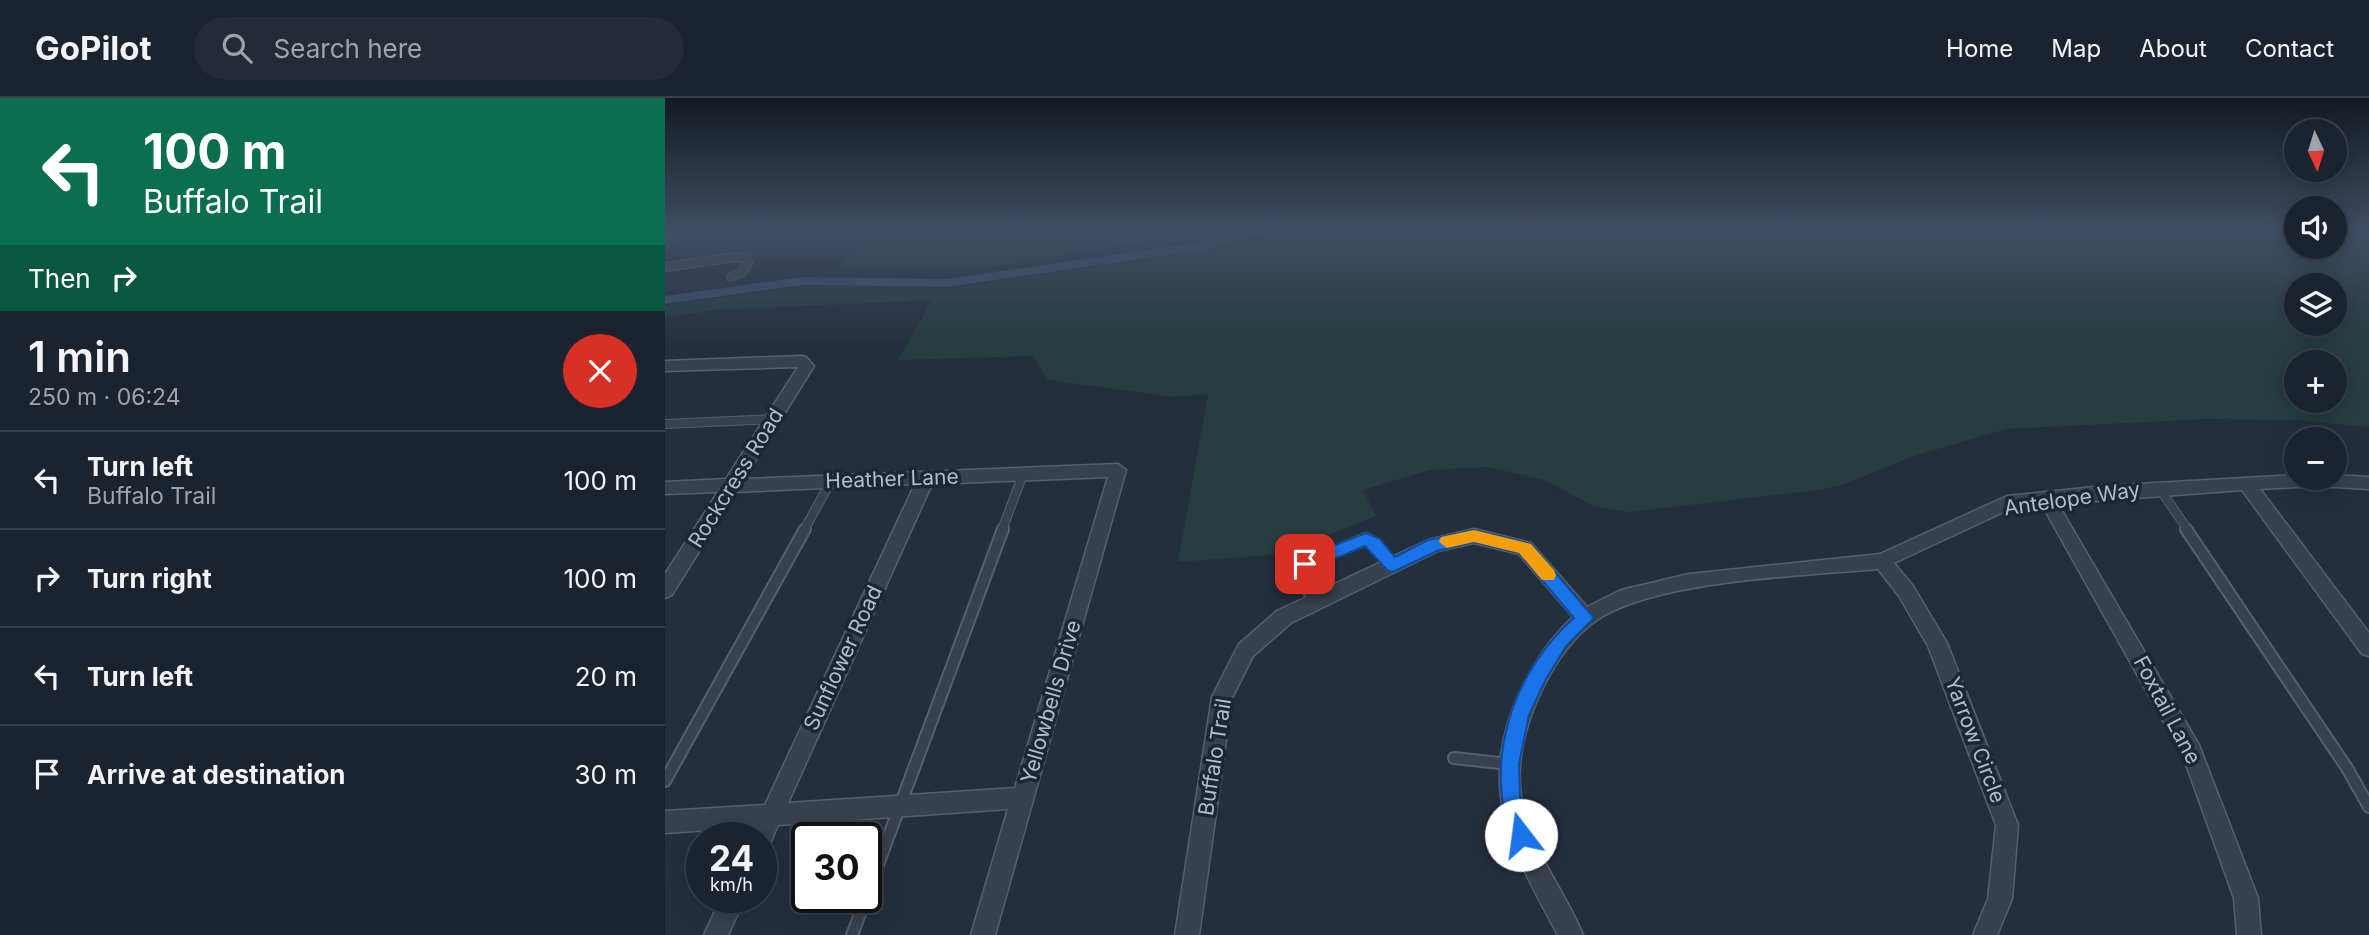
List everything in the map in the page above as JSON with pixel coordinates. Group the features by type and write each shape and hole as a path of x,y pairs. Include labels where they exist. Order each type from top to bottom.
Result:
{"street":[{"name":"Rockcress Road","path":"665,366 801,361 806,366 665,590"},
{"name":"Heather Lane","path":"665,488 1118,470"},
{"name":"Yellowbells Drive","path":"983,935 1118,470"},
{"name":"Sunflower Road","path":"769,822 926,478"},
{"name":"Antelope Way","path":"1585,618 1621,598 1689,581 1882,561 2007,503 2159,488 2246,483 2317,480 2369,483"},
{"path":"2246,483 2369,648"},
{"name":"Foxtail Lane","path":"2047,499 2193,752 2246,898 2249,935"},
{"name":"Buffalo Trail","path":"1187,935 1222,697 1246,650 1284,617 1434,545 1474,536 1525,548 1585,618"},
{"name":"Yarrow Circle","path":"1882,561 1906,591 1937,643 2007,825 2000,899 1985,935"},
{"path":"1568,934 1527,855 1510,796 1509,764 1520,715 1539,674 1560,640 1585,618"},
{"path":"665,821 1023,798"},
{"path":"716,935 726,913"}],"lane":[{"path":"731,276 744,269"},
{"path":"665,424 773,419"},
{"path":"882,854 1023,474"},
{"path":"665,781 831,481"},
{"path":"2159,488 2347,768 2369,807"},
{"path":"1315,603 1299,573 1305,564 1366,539 1374,543 1393,565"},
{"path":"1454,758 1509,764"},
{"path":"852,935 860,913"}],"green space":[{"path":"1080,269 2369,269 2369,427 2294,420 2207,419 2006,429 1914,456 1845,484 1820,490 1628,512 1593,506 1545,480 1487,467 1430,470 1363,490 1376,516 1281,554 1178,562 1208,394 1174,397 1048,380 1033,356 898,360 932,300 714,310 665,317 665,305 805,286 955,288"}],"waterway":[{"path":"665,300 803,281 946,283 1043,269"}],"slow traffic":[{"path":"1447,542 1474,536 1525,548 1548,575"}],"route":[{"path":"1305,564 1366,539 1374,543 1393,565 1434,545 1474,536 1525,548 1585,618 1560,640 1539,674 1520,715 1509,764 1510,796 1521,835"}]}
